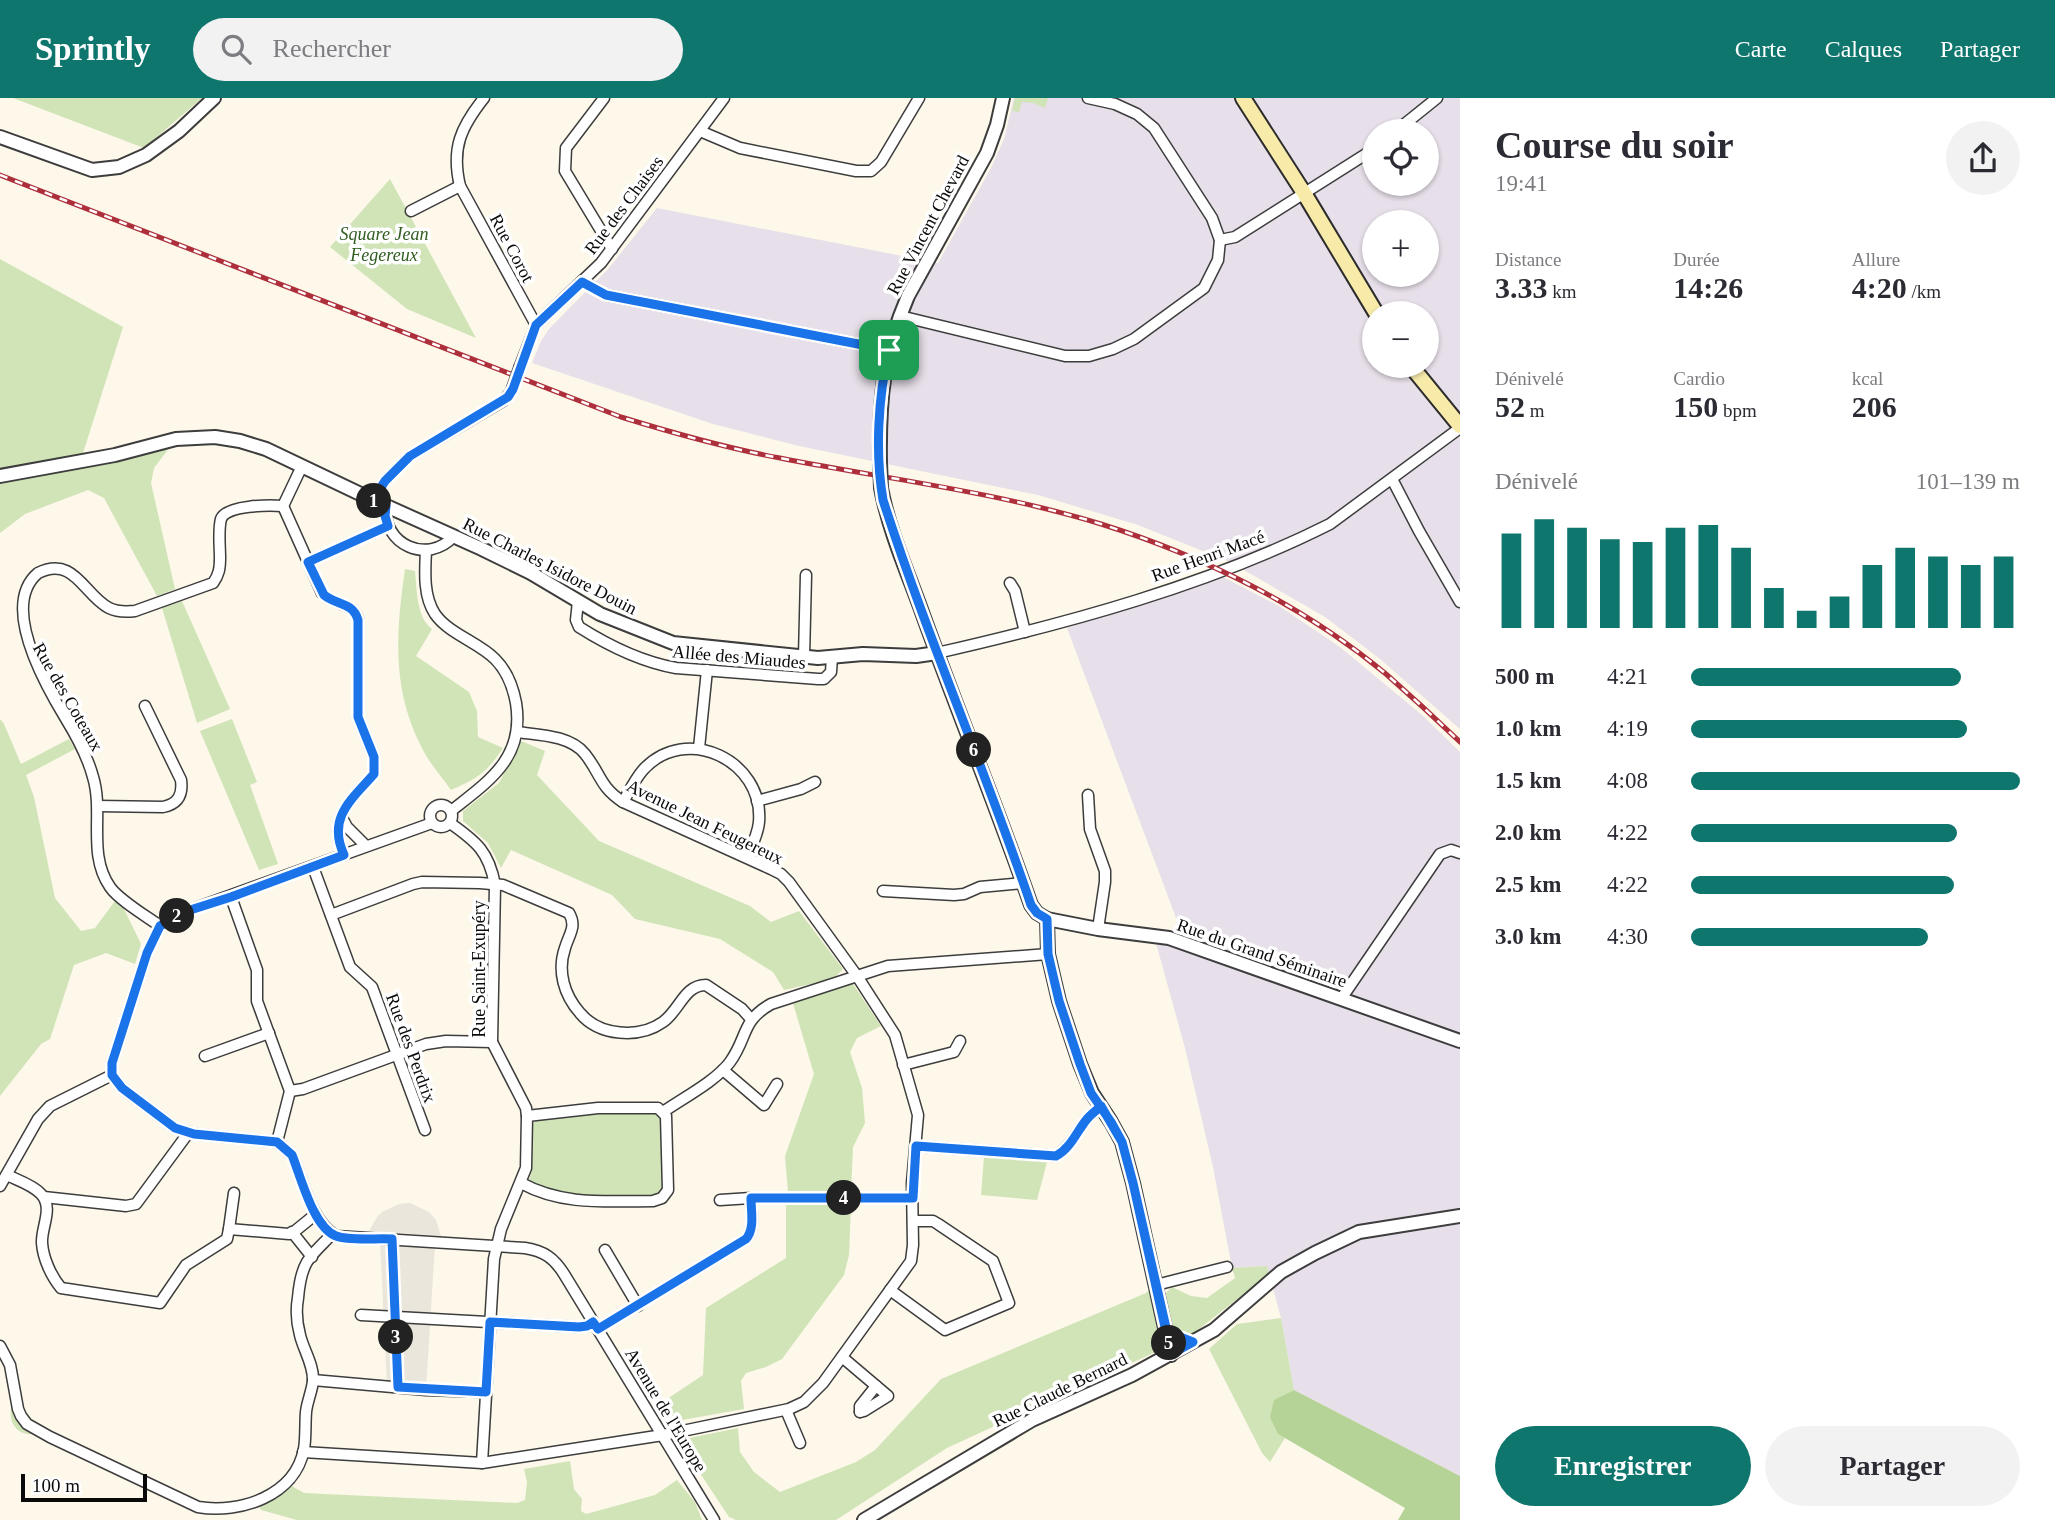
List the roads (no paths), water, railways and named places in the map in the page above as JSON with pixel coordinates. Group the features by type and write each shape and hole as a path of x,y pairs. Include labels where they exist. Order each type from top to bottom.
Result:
{"main road":[{"path":"1243,98 1369,301"},
{"path":"1421,378 1460,427"}],"street":[{"path":"0,137 92,170 119,167 146,155 179,131 214,98"},
{"name":"Rue Corot","path":"484,98 460,136 456,155 460,186 536,325"},
{"path":"604,98 566,148 565,171 612,249"},
{"name":"Rue des Chaises","path":"373,500 385,481 410,456 503,401 511,392 536,325 601,263 724,98"},
{"path":"700,131 740,148 856,171 871,171 881,162 919,98"},
{"name":"Rue Vincent Chevard","path":"1003,98 987,153 908,296 889,350 881,391 881,488 894,533 937,653 1031,905 1047,919"},
{"path":"900,316 1065,356 1088,356 1134,340 1204,288 1218,260 1220,240 1212,218 1154,128 1137,114 1115,104 1088,98"},
{"path":"1411,119 1437,98"},
{"path":"1220,240 1235,237 1362,157"},
{"path":"411,211 460,186"},
{"path":"582,282 606,295 889,350"},
{"name":"Rue Henri Macé","path":"937,653 1025,632 1140,598 1255,557 1330,524 1460,427"},
{"name":"Rue Charles Isidore Douin","path":"0,476 115,455 176,439 197,436 240,441 266,449 531,573 600,614 673,643 804,657 863,654 916,656 937,653"},
{"path":"302,466 284,499 283,506 324,595 327,599 349,606 356,612 358,717 374,757 374,774 342,811 338,839 344,855"},
{"path":"1392,479 1460,602"},
{"path":"13,614 18,592 22,587 38,573 51,568 64,570 77,577 100,602 124,612 135,611 213,583 220,568 221,521 225,513 230,510 283,506"},
{"path":"386,506 388,526 401,542 413,549 426,551 448,543 454,536"},
{"path":"308,562 388,526"},
{"path":"426,551 426,584 429,601 436,615 497,661 508,678 516,705 517,732 502,767 483,786 451,810"},
{"path":"804,657 806,575"},
{"path":"1014,585 1025,632"},
{"name":"Allée des Miaudes","path":"578,601 576,620 579,627 630,654 659,665 824,679 832,670 832,657"},
{"name":"Rue des Coteaux","path":"16,638 25,657 68,721 90,765 98,806 96,847 110,887 160,926"},
{"path":"699,748 707,670"},
{"path":"98,806 163,807 172,805 179,799 181,780 145,706"},
{"name":"Avenue Jean Feugereux","path":"303,1452 482,1463 663,1435 786,1410 804,1402 816,1392 911,1261 918,1115 892,1028 789,882 781,874 747,857 623,802 603,784 578,747 556,738 517,732"},
{"path":"623,802 643,770 653,761 675,751 699,748 723,756 735,764 752,785 757,801 759,822 747,857"},
{"path":"757,801 802,789 815,782"},
{"path":"1087,795 1090,829 1105,871 1098,929"},
{"path":"432,823 430,813 435,807 442,805 451,810"},
{"path":"0,1346 10,1365 18,1409 27,1424 173,1497 210,1510 268,1497 288,1482 303,1452 313,1380 300,1335 297,1300 307,1261 332,1234 316,1214 292,1155 277,1142 175,1128 122,1088 112,1075 112,1063 147,953 160,926 184,912 366,846 432,823 441,828 450,823 451,810"},
{"path":"341,816 347,827 366,846"},
{"name":"Rue Saint-Exupéry","path":"450,823 472,838 492,867 495,886 492,1042 526,1108 527,1116 526,1168 501,1229 494,1259 482,1463"},
{"path":"1342,999 1440,854 1451,850 1460,853"},
{"name":"Rue des Perdrix","path":"313,867 351,967 372,987 425,1130"},
{"path":"883,891 954,895 980,887 1023,883"},
{"path":"331,915 413,884 503,885 569,913 573,920 573,930 564,949 561,968 564,988 577,1010 595,1025 613,1032 648,1030 663,1022 678,1008 688,991 700,985 706,985 742,1009 751,1019"},
{"path":"231,897 257,970 257,1001 290,1091 277,1142"},
{"path":"1047,919 1048,954 1059,1001 1080,1064 1091,1093 1122,1142 1171,1354"},
{"name":"Rue du Grand Séminaire","path":"1047,919 1169,938 1460,1041"},
{"path":"663,1112 723,1070 736,1051 751,1019 771,1004 888,966 1048,954"},
{"path":"205,1055 268,1033"},
{"path":"903,1065 954,1052 960,1041"},
{"path":"290,1091 303,1089 439,1042 492,1042"},
{"path":"723,1070 764,1104 777,1084"},
{"path":"0,1186 38,1119 50,1106 112,1075"},
{"path":"916,1146 1056,1156 1101,1106"},
{"path":"521,1183 549,1196 575,1201 653,1201 662,1198 668,1190 666,1116 658,1108 625,1107 527,1116"},
{"path":"44,1197 126,1206 136,1204 189,1132"},
{"path":"7,1175 44,1197 46,1214 42,1243 52,1276 61,1288 160,1303 186,1265 227,1239 234,1193"},
{"path":"361,1315 595,1326 638,1306 746,1239 751,1227 751,1198"},
{"path":"720,1200 913,1198"},
{"path":"229,1229 281,1235 292,1232 316,1214"},
{"name":"Rue Claude Bernard","path":"864,1520 1032,1420 1132,1375 1214,1330 1281,1272 1359,1232 1460,1216"},
{"path":"890,1290 945,1330 1009,1303 993,1261 933,1221 913,1221"},
{"path":"292,1232 312,1257"},
{"name":"Avenue de l'Europe","path":"332,1234 341,1237 536,1250 551,1257 564,1273 714,1520"},
{"path":"392,1239 398,1387"},
{"path":"605,1250 638,1306"},
{"path":"1156,1285 1227,1267"},
{"path":"1167,1332 1193,1342"},
{"path":"842,1357 876,1386"},
{"path":"313,1380 486,1392"},
{"path":"786,1410 800,1443"},
{"path":"201,1520 204,1508"}],"railway":[{"path":"0,175 621,417 760,454 1022,503 1101,524 1177,551 1251,586 1321,626 1386,674 1460,742"}],"park label":[{"name":"Square Jean Fegereux","path":"384,244"}]}
